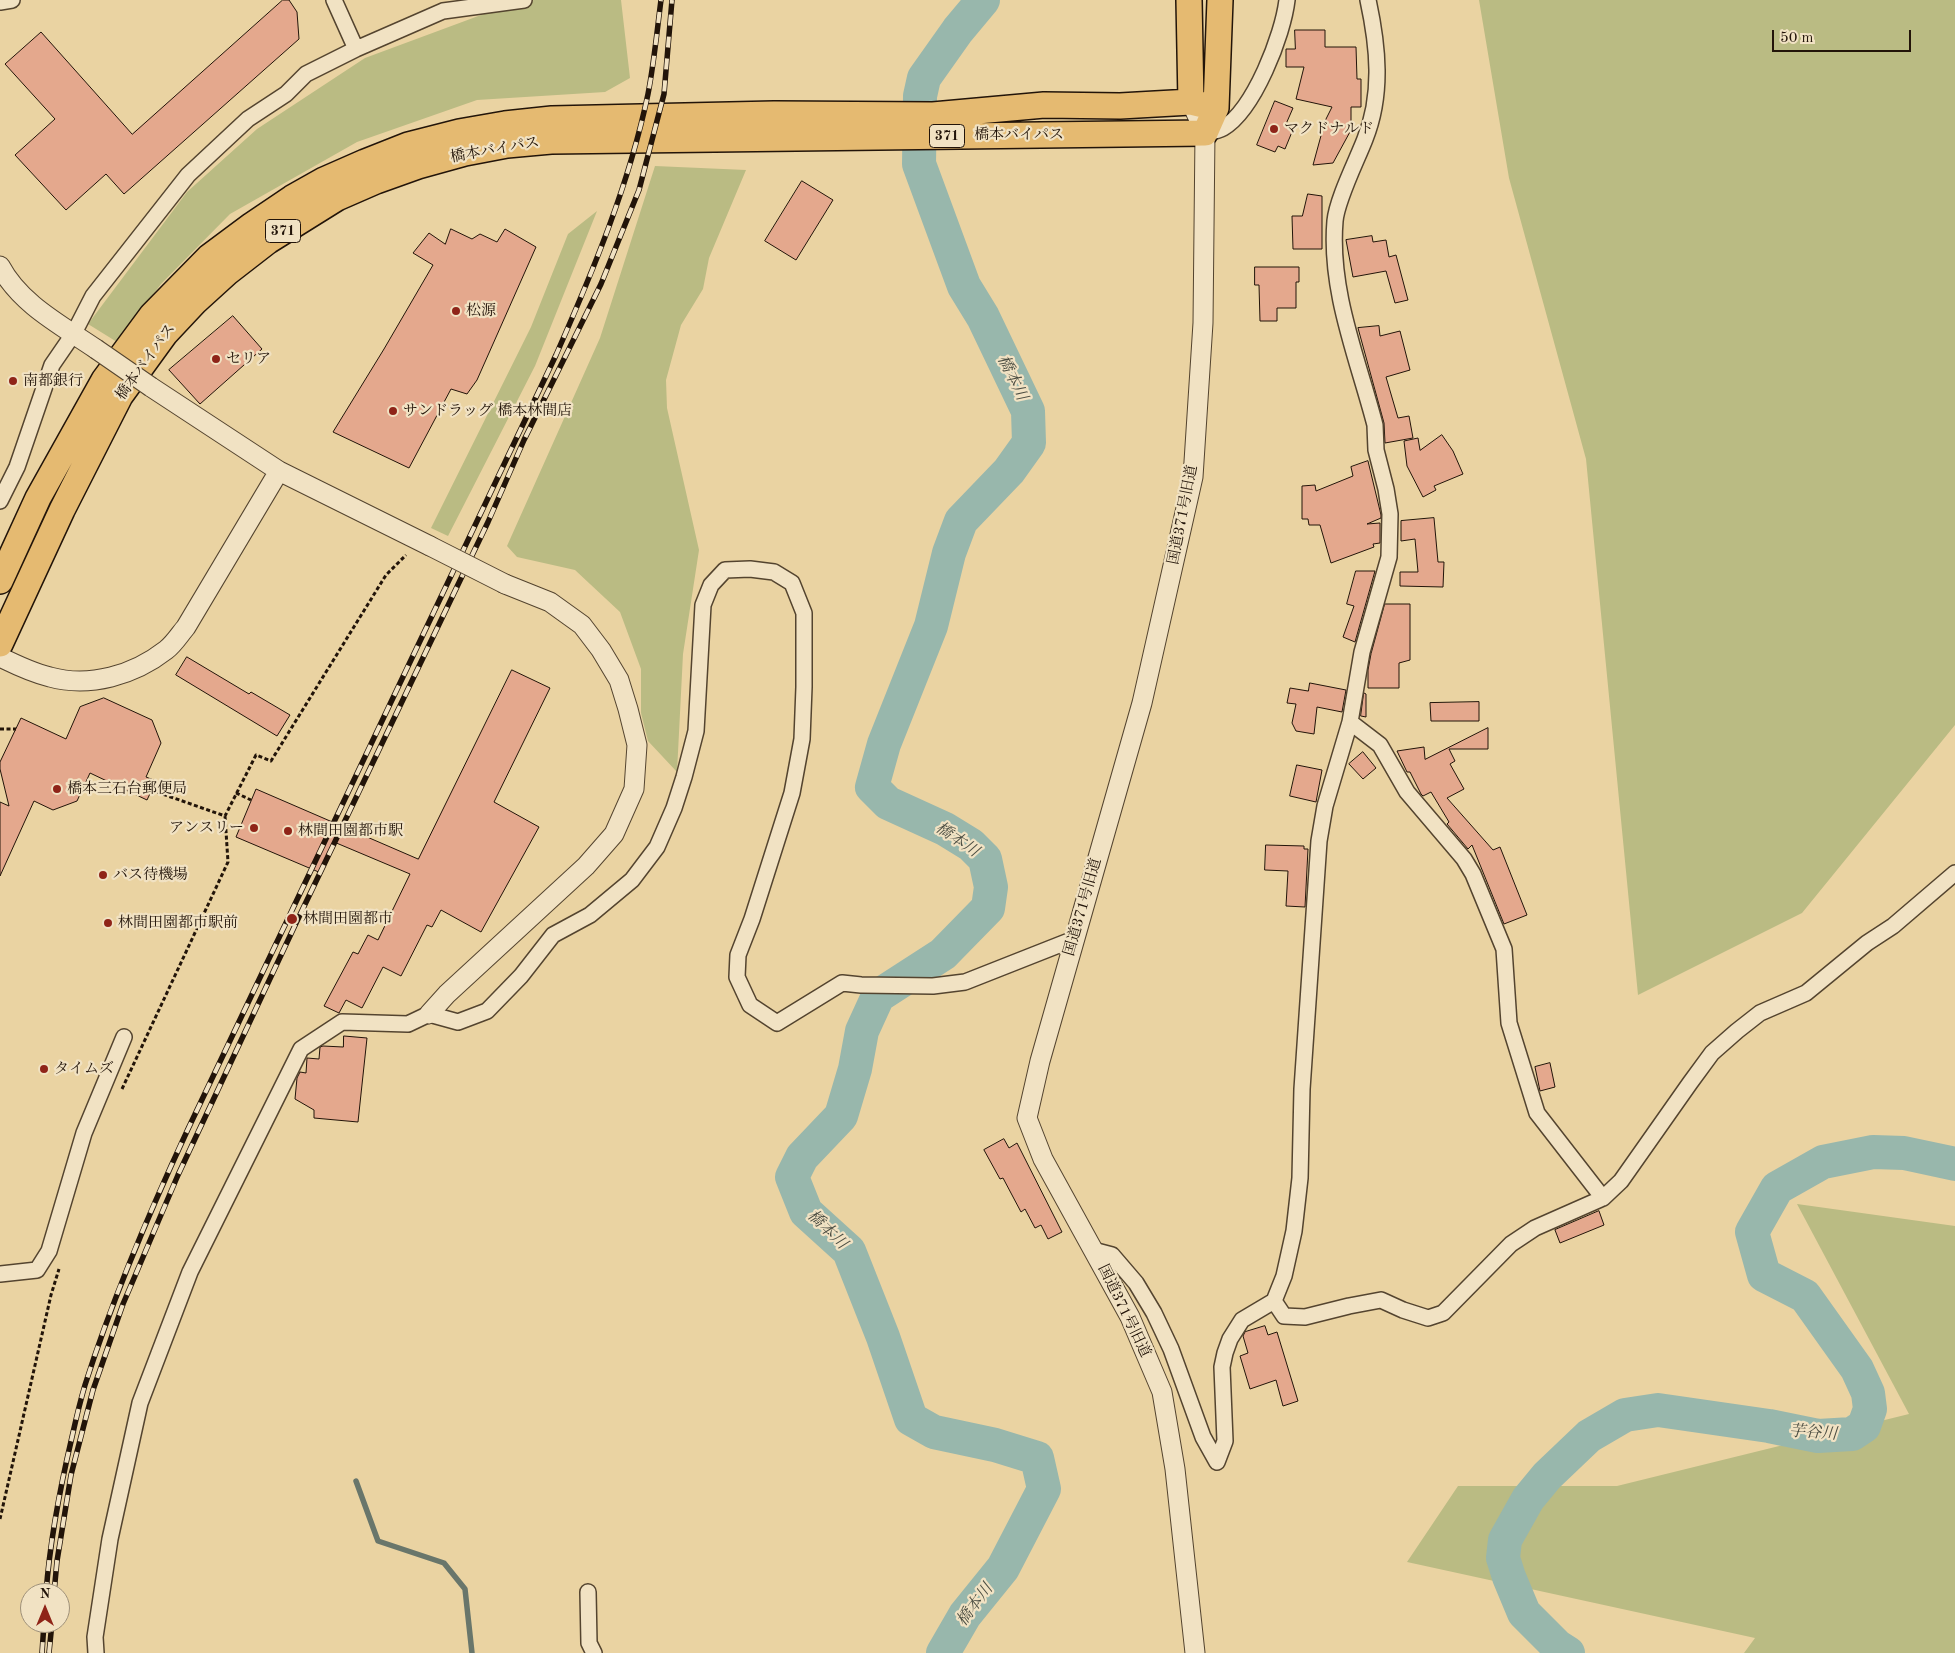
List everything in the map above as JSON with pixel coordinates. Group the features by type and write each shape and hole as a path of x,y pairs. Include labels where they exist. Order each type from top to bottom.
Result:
{"highway":[{"path":"1189,0 1191,102"},
{"path":"1204,133 1216,108 1220,0"},
{"name":"橋本バイパス","path":"0,644 58,519 120,396 165,334 222,278 268,240 337,198 418,166 465,153 507,145 551,140 933,115 1044,105 1120,106 1191,102 1216,108"},
{"name":"橋本バイパス","path":"0,581 38,498 104,380 152,315 209,257 292,198 332,176 408,145 459,132 505,124 601,117 774,126 1121,135 1204,133"}],"street":[{"path":"0,2 12,0"},
{"path":"334,0 356,49"},
{"path":"0,501 17,467 52,365 74,333 93,296 188,175 248,119 286,94 306,74 356,49 443,11 524,0"},
{"path":"1191,102 1204,133 1223,128 1238,116 1256,88 1275,47 1286,12 1287,0"},
{"path":"1093,1250 1112,1255 1136,1283 1154,1313 1171,1348 1203,1438 1216,1462 1225,1441 1222,1367 1225,1353 1230,1339 1242,1320 1274,1301 1284,1276 1294,1231 1298,1200 1302,1089 1319,841 1324,806 1350,722 1362,652 1389,557 1390,514 1376,450 1374,425 1336,283 1334,248 1337,210 1376,106 1377,52 1368,0"},
{"name":"国道371号旧道","path":"1195,1653 1175,1469 1162,1392 1130,1317 1043,1159 1027,1118 1040,1061 1142,703 1193,477 1203,323 1204,133"},
{"path":"0,266 10,284 35,308 279,472 506,584 550,602 582,625 602,650 619,680 637,745 634,789 614,834 586,866 447,994 429,1014 408,1024 342,1022 301,1049 190,1272 140,1403 110,1539 95,1637 96,1653"},
{"path":"0,657 22,668 51,678 84,682 116,676 142,666 167,649 186,627 279,472"},
{"path":"429,1014 458,1022 487,1011 521,976 553,935 590,915 632,880 657,847 674,808 696,731 703,605 711,585 725,570 750,569 774,572 792,583 804,613 802,739 792,793 752,919 738,955 737,977 750,1005 777,1022 842,983 933,986 965,982 1074,939"},
{"path":"1350,722 1380,744 1407,792 1464,859 1473,874 1504,949 1509,1023 1537,1113 1603,1198"},
{"path":"1274,1301 1284,1316 1305,1317 1382,1300 1403,1310 1428,1318 1444,1313 1511,1244 1535,1228 1603,1198 1621,1181 1712,1053 1760,1013 1806,993 1867,943 1893,926 1955,873"},
{"path":"0,1274 37,1270 49,1251 84,1133 124,1037"},
{"path":"588,1592 590,1642 594,1653"}],"path":[{"path":"122,1090 228,862 225,816 256,755 271,761 386,575 425,543"},
{"path":"0,729 16,729"},
{"path":"151,790 225,816"},
{"path":"236,794 251,800"},
{"path":"0,1519 51,1295 59,1268"}],"green space":[{"path":"534,0 621,0 630,78 605,92 477,100 357,142 230,214 161,284 117,342 88,324 187,192 257,129 365,58 508,5"},
{"path":"1479,0 1955,0 1955,725 1802,913 1638,995 1586,459 1509,178"},
{"path":"655,166 746,170 709,258 703,289 681,325 666,380 667,408 699,550 683,654 677,772 648,741 641,713 641,669 620,612 575,570 517,557 507,546 600,338"},
{"path":"597,211 535,366 448,536 431,528 531,327 568,234"},
{"path":"1797,1204 1955,1226 1955,1653 1744,1653 1755,1638 1407,1562 1458,1486 1617,1486 1909,1414"}],"building":[{"path":"283,0 289,0 297,12 299,39 124,194 106,174 66,210 15,155 55,119 5,64 41,32 132,134"},
{"path":"1295,30 1325,30 1325,47 1356,47 1357,79 1361,79 1361,107 1351,107 1351,130 1333,163 1313,165 1322,132 1320,131 1332,107 1296,99 1304,67 1286,67 1286,49 1295,49"},
{"path":"1275,101 1293,108 1286,124 1294,127 1285,149 1278,146 1275,152 1257,145"},
{"path":"802,181 833,200 796,260 765,241"},
{"path":"1308,194 1322,196 1322,249 1293,249 1292,216 1302,216"},
{"name":"松源","path":"451,229 472,239 480,234 497,242 505,229 536,247 477,380 467,394 451,389 409,468 333,432 433,265 413,253 429,233 445,244"},
{"path":"1372,236 1373,242 1386,240 1389,257 1396,255 1408,300 1395,303 1386,271 1353,277 1346,240"},
{"path":"1255,267 1299,267 1299,282 1296,282 1296,308 1277,308 1277,321 1260,321 1259,285 1255,285"},
{"name":"セリア","path":"233,316 262,349 200,404 169,370"},
{"path":"1379,326 1380,336 1400,331 1410,370 1386,377 1398,418 1409,416 1413,438 1385,443 1384,423 1358,328"},
{"path":"1442,435 1453,451 1463,474 1434,486 1436,490 1423,497 1407,466 1404,441 1418,438 1420,450"},
{"path":"1368,461 1381,518 1367,524 1380,523 1380,543 1373,544 1374,547 1331,563 1320,525 1309,525 1308,519 1302,519 1302,486 1315,485 1316,491 1353,476 1351,467"},
{"path":"1434,518 1438,562 1444,562 1443,587 1400,586 1400,572 1418,572 1415,539 1401,541 1401,521"},
{"path":"1356,571 1375,571 1355,642 1343,637 1354,606 1347,604"},
{"path":"1385,604 1410,604 1410,660 1399,663 1399,688 1368,688 1368,670 1371,654"},
{"path":"187,657 249,694 251,692 290,715 277,736 176,675"},
{"path":"512,670 550,688 494,802 539,827 481,932 441,910 432,927 427,925 401,976 383,967 362,1008 346,1000 339,1013 324,1006 353,952 358,954 368,935 378,940 410,874 334,842 321,873 236,837 256,789 418,859"},
{"path":"1310,683 1346,690 1342,712 1317,707 1314,734 1296,731 1292,723 1296,704 1287,703 1290,688 1308,691"},
{"path":"1364,693 1366,694 1366,717 1361,716"},
{"path":"104,698 152,720 161,743 146,777 156,781 147,800 90,773 77,801 53,810 34,801 0,876 0,802 9,806 0,762 21,718 66,739 80,707"},
{"path":"1479,702 1479,721 1431,721 1430,703"},
{"path":"1488,728 1488,749 1449,749 1455,761 1450,764 1464,789 1447,798 1493,850 1500,847 1527,915 1504,924 1472,845 1468,849 1447,824 1449,822 1431,792 1423,796 1421,794 1410,772 1407,772 1397,751 1424,747 1425,759"},
{"path":"1363,752 1376,768 1363,779 1349,764"},
{"path":"1297,765 1322,770 1316,802 1290,796"},
{"path":"1266,845 1304,846 1304,849 1308,849 1305,907 1286,906 1288,871 1265,870"},
{"path":"344,1036 367,1038 358,1122 314,1118 314,1110 295,1099 297,1078 300,1072 306,1073 307,1058 319,1059 320,1047 323,1046 343,1047"},
{"path":"1550,1063 1555,1087 1540,1091 1535,1067"},
{"path":"1004,1139 1009,1148 1017,1143 1062,1232 1048,1239 1041,1225 1035,1228 1025,1209 1021,1212 1003,1178 1000,1179 984,1150"},
{"path":"1599,1211 1604,1225 1560,1243 1555,1230"},
{"path":"1265,1326 1268,1335 1277,1332 1298,1401 1283,1406 1276,1380 1250,1389 1240,1356 1248,1353 1243,1336 1245,1332"}],"waterway":[{"name":"橋本川","path":"943,1653 965,1615 1003,1568 1044,1489 1037,1458 995,1445 934,1432 911,1419 883,1337 849,1251 806,1212 792,1177 802,1157 841,1116 855,1069 862,1031 878,996 943,954 988,908 991,887 985,859 971,845 945,829 888,803 872,787 884,744 931,626 949,553 961,521 1009,471 1029,443 1028,411 983,317 964,286 919,164 920,96 924,78 958,30 983,0"},
{"name":"芋谷川","path":"1568,1653 1557,1646 1524,1613 1503,1558 1505,1540 1528,1499 1547,1476 1589,1436 1625,1415 1658,1410 1769,1426 1818,1436 1852,1434 1864,1426 1870,1409 1868,1393 1857,1369 1805,1296 1764,1275 1752,1232 1777,1188 1823,1162 1873,1152 1904,1153 1955,1164"},
{"path":"356,1481 378,1541 444,1563 465,1589 472,1653"}],"railway":[{"path":"47,1583 63,1475 77,1417 85,1385 120,1287 159,1192 188,1129 556,355 583,292 609,227 640,128 654,59 661,0"},
{"path":"55,1583 71,1475 93,1390 123,1304 178,1175 297,921 488,522 524,440 601,284 639,190 664,94 672,0"},
{"path":"42,1653 43,1633"},
{"path":"49,1653 51,1633"}],"place":[{"name":"マクドナルド","path":"1274,129"},
{"name":"松源","path":"456,311"},
{"name":"セリア","path":"216,359"},
{"name":"南都銀行","path":"13,381"},
{"name":"サンドラッグ 橋本林間店","path":"393,411"},
{"name":"橋本三石台郵便局","path":"57,789"},
{"name":"アンスリー","path":"254,828"},
{"name":"林間田園都市駅","path":"288,831"},
{"name":"バス待機場","path":"103,875"},
{"name":"林間田園都市","path":"292,919"},
{"name":"林間田園都市駅前","path":"108,923"},
{"name":"タイムズ","path":"44,1069"}]}
